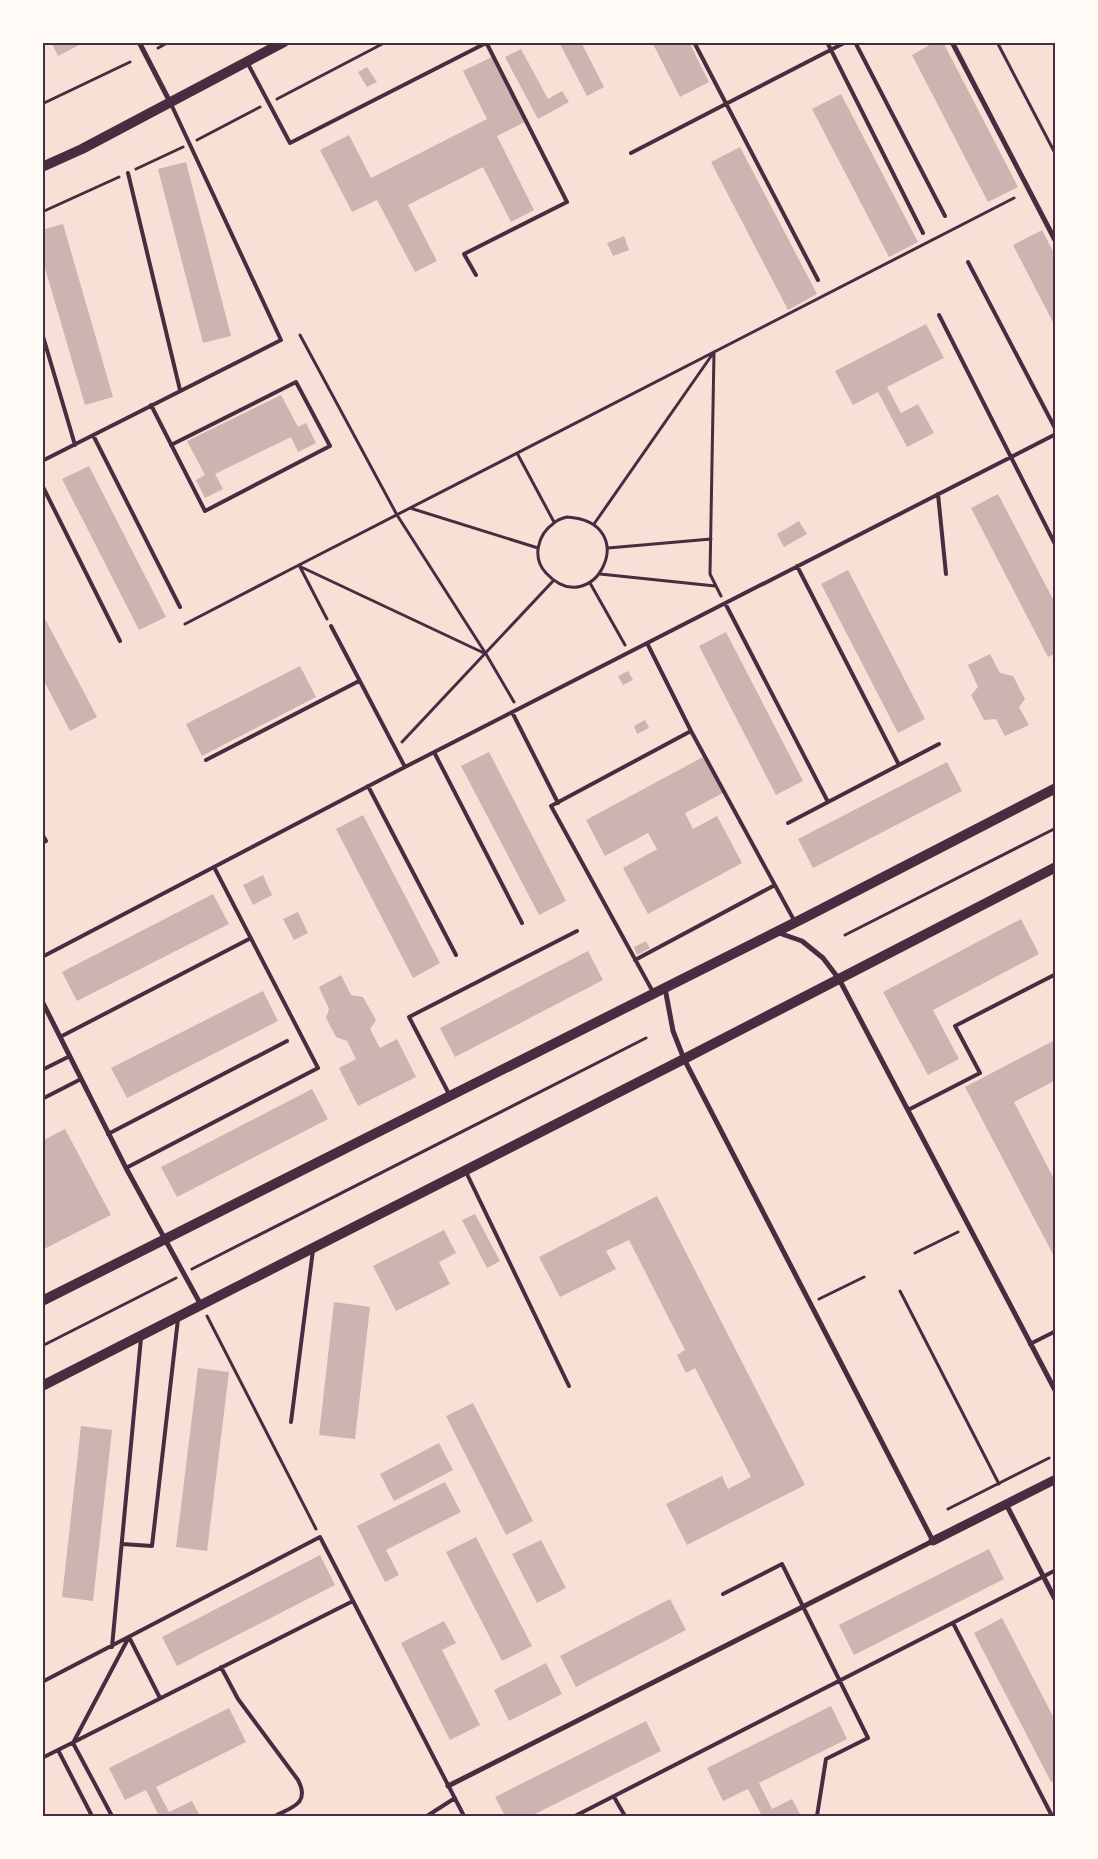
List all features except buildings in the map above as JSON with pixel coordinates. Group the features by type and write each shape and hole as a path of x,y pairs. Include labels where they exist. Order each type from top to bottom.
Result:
{"main road":[{"path":"42,167 82,149 284,42"},
{"path":"42,1302 654,994 1056,788"},
{"path":"42,1386 1056,868"}],"street":[{"path":"139,42 170,102"},
{"path":"952,42 1056,242"},
{"path":"775,932 802,941 823,958 839,979 1056,1392"},
{"path":"665,988 672,1031 684,1059 934,1541"},
{"path":"42,1002 108,1134 201,1305"},
{"path":"448,1786 1056,1479"},
{"path":"1006,1504 1056,1601"}],"lane":[{"path":"694,42 818,280"},
{"path":"827,42 923,232"},
{"path":"631,153 846,42"},
{"path":"855,42 945,216"},
{"path":"247,62 290,143 486,43 567,202 464,254 476,275"},
{"path":"42,461 281,340 170,102"},
{"path":"128,172 180,390"},
{"path":"968,262 1056,430"},
{"path":"939,315 1009,458 1056,546"},
{"path":"42,334 75,445"},
{"path":"151,405 171,445 205,511 330,446 296,382 171,445"},
{"path":"42,957 368,786 1056,434"},
{"path":"93,435 180,607"},
{"path":"42,485 120,641"},
{"path":"938,494 946,574"},
{"path":"797,566 900,765"},
{"path":"725,603 828,802"},
{"path":"330,626 405,767"},
{"path":"647,643 691,731 795,922"},
{"path":"206,760 360,681"},
{"path":"512,712 558,803"},
{"path":"654,994 551,806 691,731"},
{"path":"788,823 939,744"},
{"path":"434,752 522,923"},
{"path":"368,786 456,955"},
{"path":"42,834 46,841 42,842"},
{"path":"126,1168 318,1068 214,867"},
{"path":"635,960 774,884"},
{"path":"450,1096 409,1017 577,931"},
{"path":"60,1037 251,938"},
{"path":"908,1110 980,1073 955,1026 1056,974"},
{"path":"108,1134 287,1041"},
{"path":"42,1070 70,1056"},
{"path":"42,1099 81,1079"},
{"path":"465,1170 568,1386"},
{"path":"291,1422 313,1247"},
{"path":"122,1544 152,1546 178,1317"},
{"path":"1030,1344 1056,1331"},
{"path":"112,1647 141,1335"},
{"path":"42,1682 320,1537 464,1816"},
{"path":"723,1594 782,1564 868,1738 826,1759 817,1816"},
{"path":"575,1816 1056,1570"},
{"path":"42,1758 353,1601"},
{"path":"953,1623 1052,1816"},
{"path":"129,1637 160,1698"},
{"path":"72,1743 129,1637"},
{"path":"221,1667 238,1699 303,1789 302,1799 296,1805 275,1816"},
{"path":"72,1743 112,1816"},
{"path":"58,1750 92,1816"},
{"path":"614,1797 624,1816"},
{"path":"427,1816 454,1798"}],"path":[{"path":"158,48 169,42"},
{"path":"42,212 190,144 386,42"},
{"path":"997,42 1056,155"},
{"path":"42,104 130,62"},
{"path":"185,624 1014,198"},
{"path":"300,335 397,515 486,654 518,709"},
{"path":"594,524 714,352"},
{"path":"714,352 710,574 725,603"},
{"path":"517,453 554,522"},
{"path":"410,508 538,548"},
{"path":"567,516 581,517 594,524 603,534 608,548 605,563 600,574 590,583 573,587 554,580 539,563 538,548 543,535 554,522 567,516"},
{"path":"608,548 711,539"},
{"path":"299,565 330,626"},
{"path":"299,565 486,654"},
{"path":"600,574 716,586"},
{"path":"395,749 554,580"},
{"path":"590,583 629,652"},
{"path":"845,936 1056,828"},
{"path":"42,1346 646,1038"},
{"path":"915,1254 958,1232"},
{"path":"819,1299 864,1277"},
{"path":"900,1291 999,1484"},
{"path":"201,1305 320,1537"},
{"path":"948,1509 1049,1458"}]}
